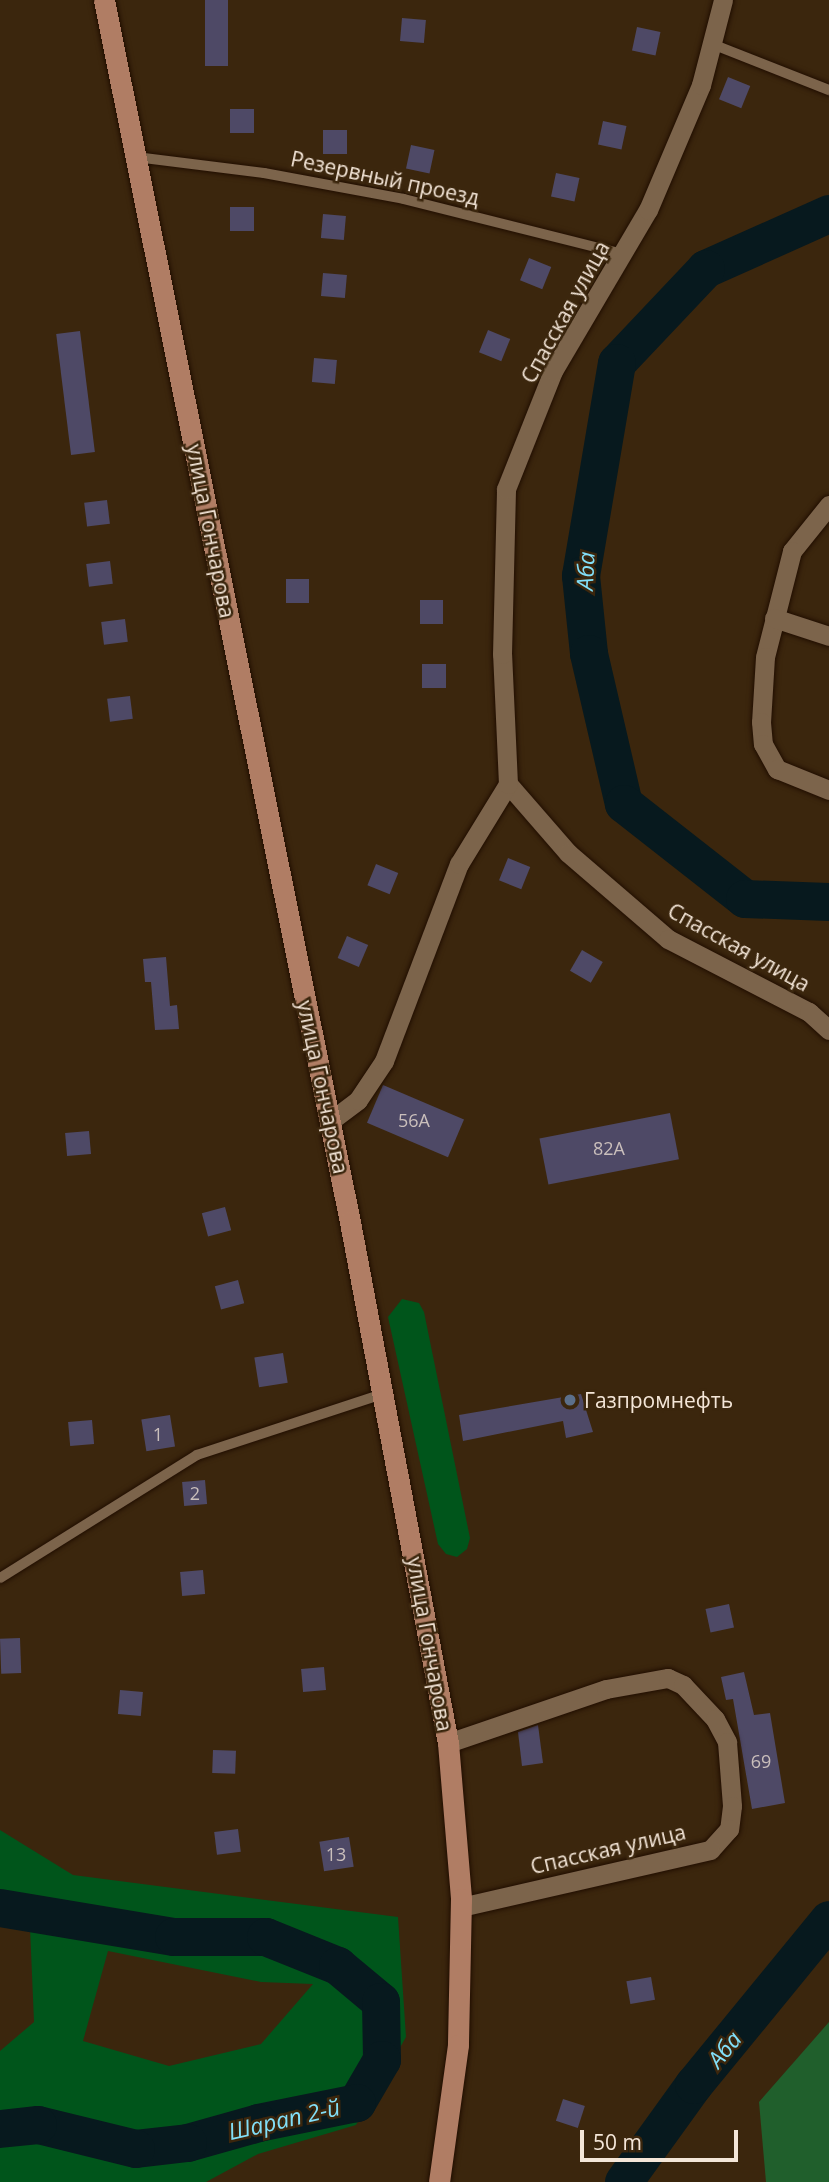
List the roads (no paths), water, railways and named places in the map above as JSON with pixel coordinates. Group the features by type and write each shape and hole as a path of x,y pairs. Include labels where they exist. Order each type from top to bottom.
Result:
{"main road":[{"name":"улица Гончарова","path":"104,0 383,1394 448,1743 459,1839 461,1907 458,2045 439,2182"}],"street":[{"name":"Спасская улица","path":"723,0 701,85 648,210 553,371 506,489 502,654 508,784 568,853 668,939 809,1012 829,1030"},
{"path":"829,506 792,551 765,657 763,744 777,769 829,790"},
{"path":"774,618 829,636"},
{"path":"329,1122 358,1100 384,1061 459,864 508,784"},
{"name":"Спасская улица","path":"448,1743 606,1689 668,1678 683,1685 715,1719 727,1742 732,1806 729,1829 709,1850 461,1907"}],"lane":[{"path":"712,44 829,90"},
{"name":"Резервный проезд","path":"136,157 264,173 404,199 623,254"},
{"path":"0,1578 197,1455 383,1394"}],"waterway":[{"name":"Аба","path":"829,214 706,269 617,363 581,576 589,654 624,804 745,899 829,902"},
{"name":"Шарап 2-й","path":"0,1908 174,1937 266,1937 338,1966 381,2002 382,2060 357,2103 259,2123 188,2143 136,2149 38,2125 0,2129"},
{"name":"Аба","path":"624,2182 694,2085 829,1920"}],"place":[{"name":"Газпромнефть","path":"570,1400"}]}
